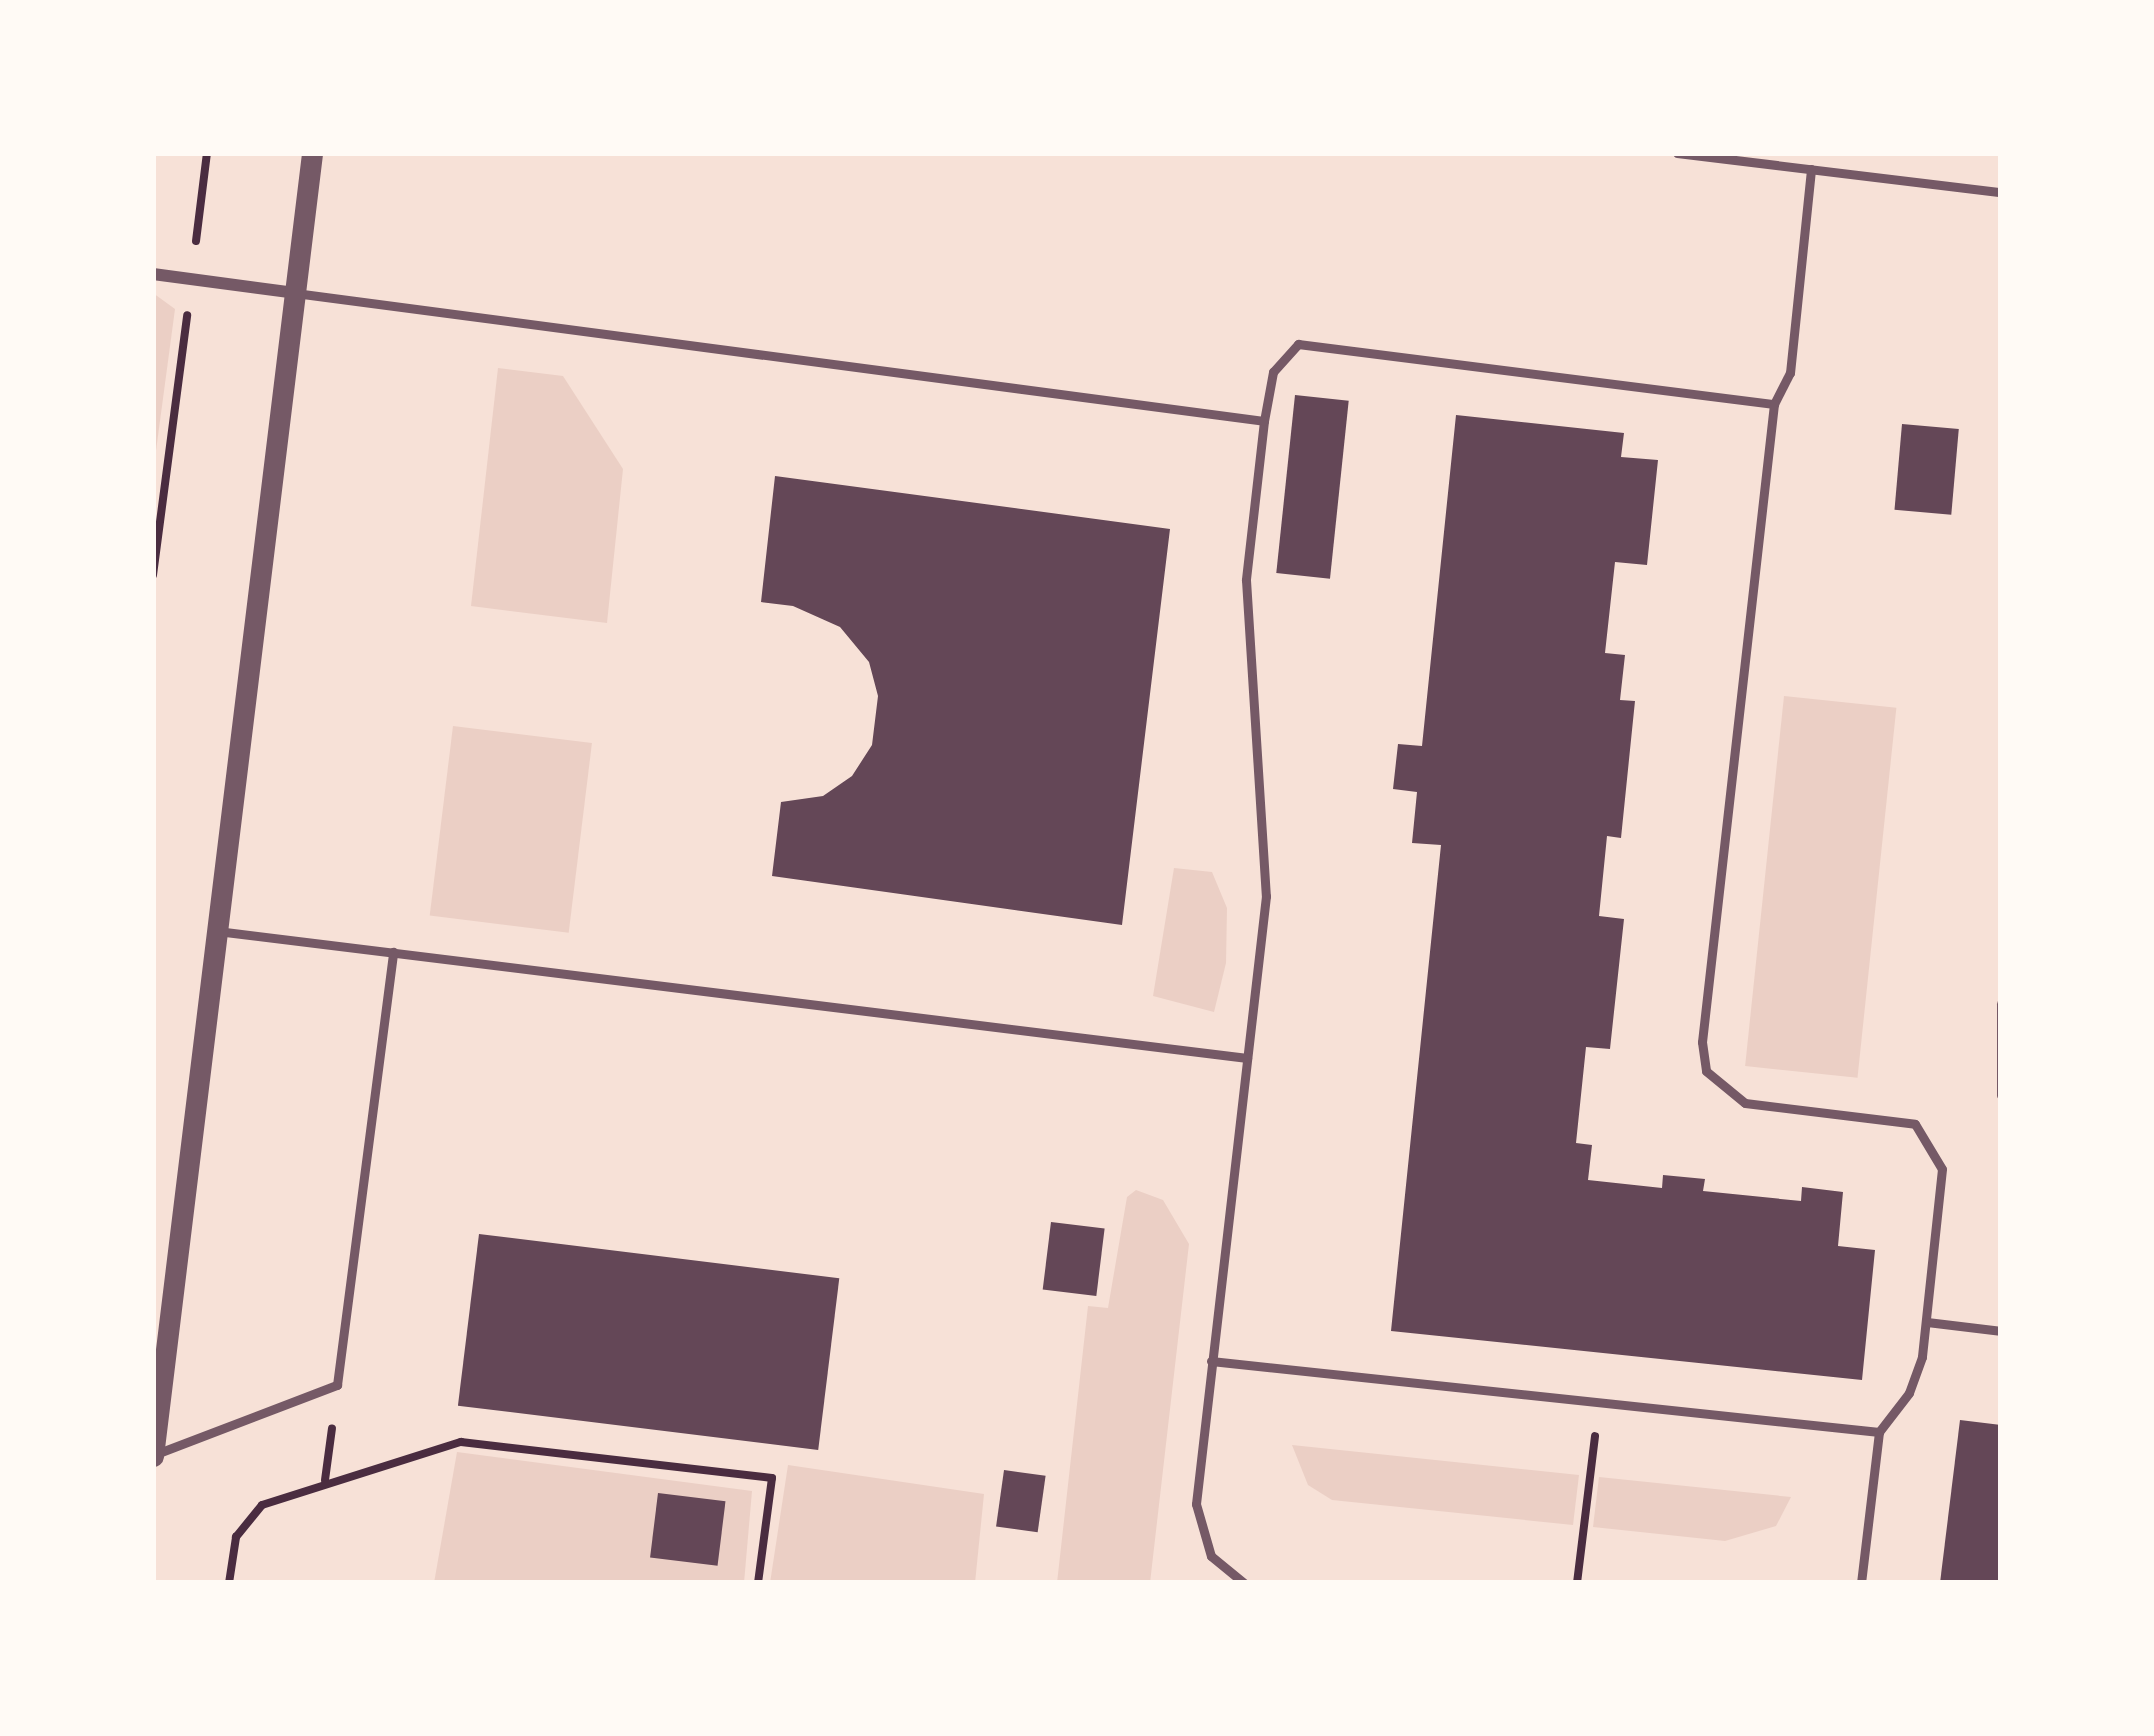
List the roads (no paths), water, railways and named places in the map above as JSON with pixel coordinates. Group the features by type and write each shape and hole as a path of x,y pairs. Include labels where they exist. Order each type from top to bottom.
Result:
{"street":[{"path":"153,1455 312,153"},
{"path":"153,274 295,293"}],"lane":[{"path":"1677,153 2001,192"},
{"path":"1811,169 1790,373 1774,404 1702,1042 1706,1072 1745,1103 1915,1124 1933,1143 1942,1169 1927,1322 1909,1393 1879,1432 1861,1583"},
{"path":"295,293 1264,421"},
{"path":"1244,1583 1211,1556 1196,1504 1266,896 1246,580 1274,372 1298,344 1774,404"},
{"path":"217,932 1247,1058"},
{"path":"153,1455 337,1385 393,952"},
{"path":"2001,1004 2001,1096"},
{"path":"1927,1322 2001,1331"},
{"path":"1211,1361 1879,1432"}]}
